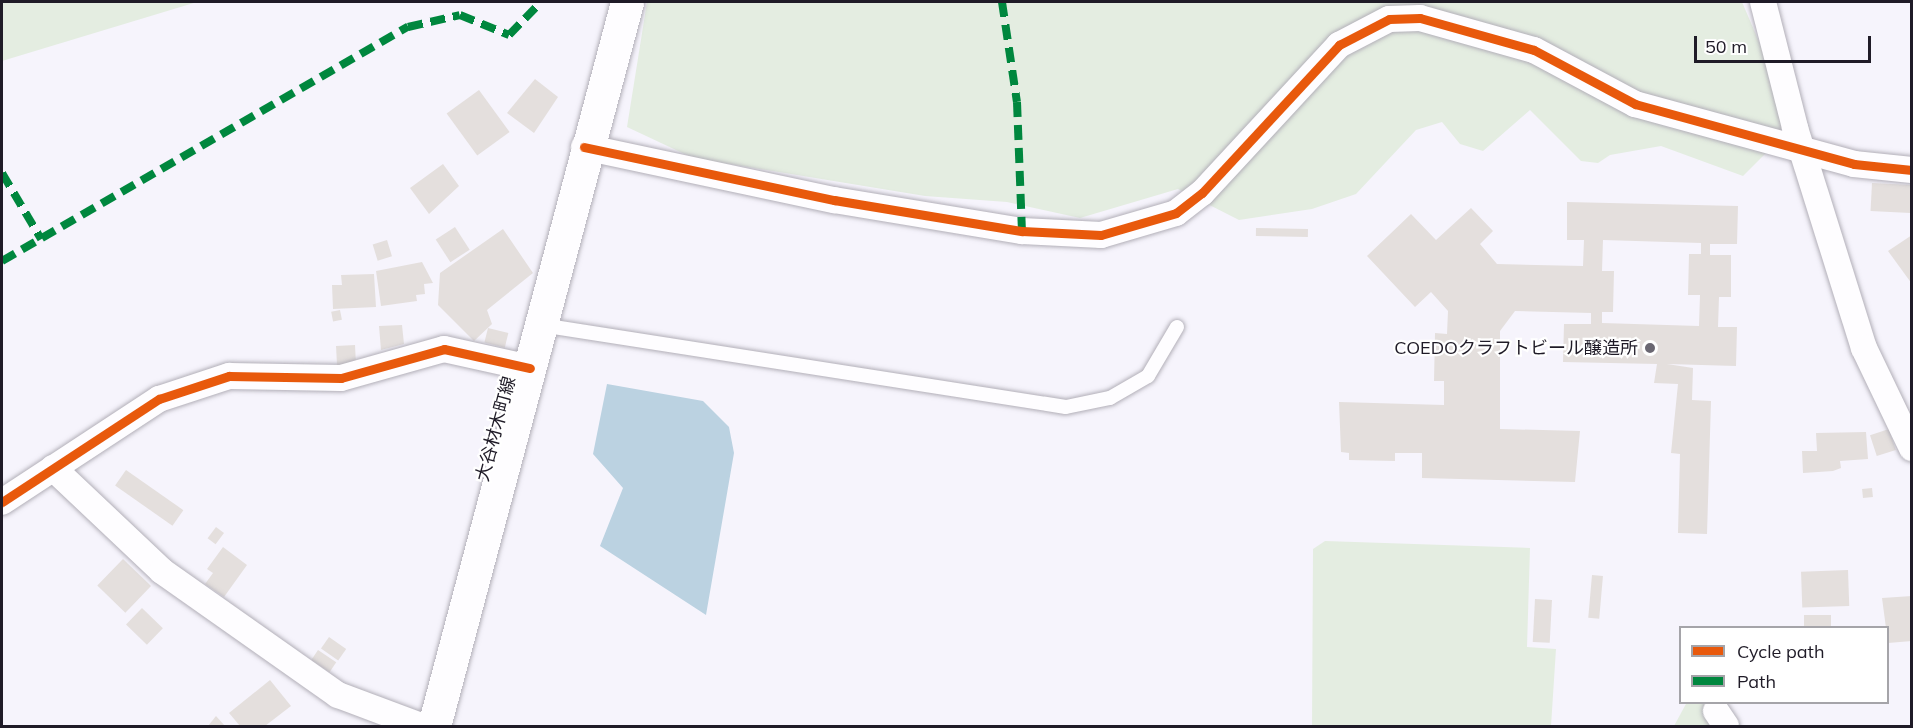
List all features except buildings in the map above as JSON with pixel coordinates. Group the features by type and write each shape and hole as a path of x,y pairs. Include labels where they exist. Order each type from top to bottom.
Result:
{"main road":[{"name":"大谷材木町線","path":"434,726 542,326 584,147 627,2"}],"street":[{"path":"1763,2 1802,150 1864,348 1911,448"},
{"path":"584,147 856,203 1022,231 1101,235 1176,213 1210,185 1339,45 1389,19 1420,18 1534,50 1635,104 1854,164 1911,170"},
{"path":"2,502 159,399 229,376 342,378 444,350 530,368"},
{"path":"53,468 162,571 338,695 421,726"}],"lane":[{"path":"542,326 1066,406 1110,398 1148,376 1177,327"}],"shaded area":[{"path":"2,2 197,2 2,61"},
{"path":"647,2 1742,2 1763,51 1784,135 1743,176 1661,146 1610,155 1598,163 1581,161 1530,110 1483,151 1460,144 1442,122 1416,130 1356,194 1312,209 1239,220 1178,189 1080,218 1007,202 925,196 693,158 627,127"},
{"path":"1325,541 1530,548 1527,647 1556,649 1551,726 1312,726 1313,549"},
{"path":"1686,704 1727,704 1741,726 1674,726"}],"water":[{"path":"607,384 703,401 729,427 734,453 706,615 600,546 623,488 593,454"}],"marked path":[{"path":"2,261 408,27 460,15 509,35 541,2"},
{"path":"1002,2 1017,102 1022,231"},
{"path":"2,173 41,239"}],"cycle path":[{"path":"584,147 834,200 1022,231 1101,235 1176,213 1202,193 1339,45 1389,19 1420,18 1534,50 1635,104 1854,164 1912,170"},
{"path":"2,502 159,399 229,376 341,378 444,349 530,368"}],"place":[{"name":"COEDOクラフトビール醸造所","path":"1650,348"}]}
